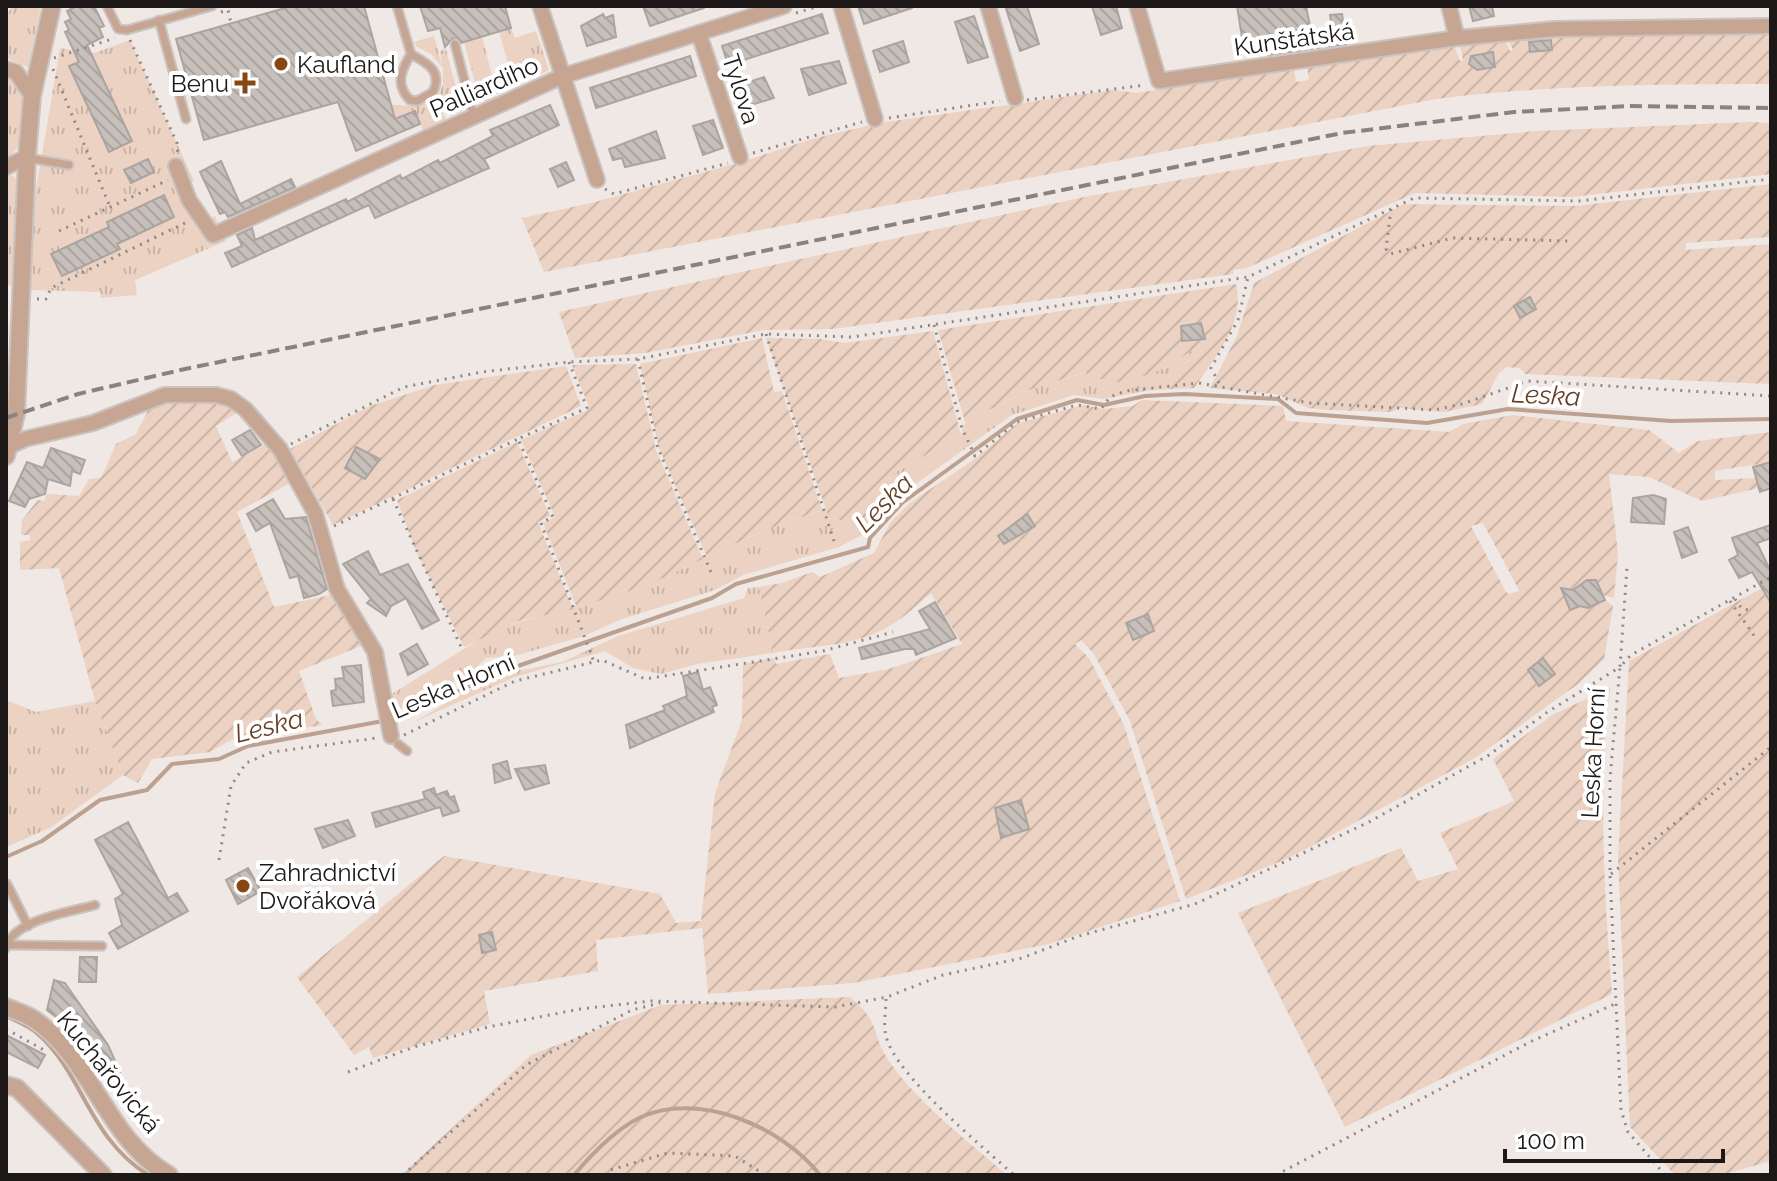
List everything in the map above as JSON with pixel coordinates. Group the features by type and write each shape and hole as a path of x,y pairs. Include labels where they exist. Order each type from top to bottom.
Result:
{"street":[{"path":"8,450 16,414 12,350 21,300 32,96 52,6"},
{"path":"540,6 597,180"},
{"name":"Palliardiho","path":"201,216 213,235 473,114 563,76 784,6"},
{"path":"841,6 875,119"},
{"path":"988,6 1015,98"},
{"path":"1137,6 1159,81"},
{"path":"1449,6 1457,38"},
{"name":"Kunštátská","path":"1159,81 1457,38 1556,29 1771,26"},
{"name":"Tylova","path":"699,34 740,157"},
{"path":"6,69 16,72 32,96"},
{"path":"6,167 27,157"},
{"path":"178,170 201,216"},
{"name":"Leska Horní","path":"8,450 25,439 93,423 165,395 197,392 231,399 245,409 280,449 315,513 337,589 375,652 391,731"},
{"name":"Kuchařovická","path":"6,1007 34,1019 62,1045 127,1139 169,1175"},
{"path":"6,1085 17,1088 103,1175"}],"lane":[{"path":"107,6 118,29 159,20 181,10 213,10"},
{"path":"397,6 411,54 401,78 404,93 417,101 433,92 437,84 434,69 411,54"},
{"path":"159,20 186,119"},
{"path":"455,44 473,114"},
{"path":"27,157 69,165"},
{"path":"391,731 407,751"},
{"path":"7,884 28,926"},
{"path":"6,947 28,926 95,905"},
{"path":"6,947 102,946"}],"path":[{"path":"213,10 228,10 231,23"},
{"path":"59,231 110,207 178,170 177,143 132,39 114,38 90,49 49,60 110,207"},
{"path":"1015,98 1139,87 1159,81"},
{"path":"433,92 453,124"},
{"path":"597,180 614,194 740,157"},
{"path":"280,449 404,387 482,372 569,362 638,359 766,334 852,337 1248,277 1414,198 1579,201 1771,179"},
{"path":"1391,209 1386,249 1390,254 1452,238 1570,241"},
{"path":"21,300 46,299 51,288 201,216"},
{"path":"1221,385 1211,368 1238,320 1248,277"},
{"path":"934,325 962,428 975,456 1017,422 1077,405 1101,409 1110,397 1125,391 1199,383 1310,403 1434,410 1462,404 1528,381 1771,396"},
{"path":"766,334 834,541"},
{"path":"638,359 658,448 713,577"},
{"path":"321,532 587,408 569,362"},
{"path":"518,439 553,517 541,523 594,662"},
{"path":"393,499 462,649"},
{"path":"348,1072 414,1047 488,1027 580,1009 663,1002 835,1007 887,997 943,975 1022,958 1079,936 1195,904 1249,882 1489,755 1546,713 1620,667 1627,567"},
{"name":"Leska Horní","path":"1665,1175 1628,1132 1621,1110 1610,875 1610,778 1620,667 1631,655 1771,577"},
{"path":"1732,600 1742,609 1750,610"},
{"path":"1732,600 1755,637"},
{"name":"Leska Horní","path":"391,731 409,733 454,708 515,681 602,660 645,679 823,651 893,632"},
{"path":"219,860 231,786 246,763 272,752 373,738"},
{"path":"1610,875 1771,747"},
{"path":"887,997 886,1036 897,1057 940,1110 1014,1175"},
{"path":"403,1175 526,1065 632,1010 663,1002"},
{"path":"1276,1175 1530,1042 1617,1003"},
{"path":"6,1029 44,1050"},
{"path":"605,1175 610,1170 668,1153 735,1156 765,1175"}],"green space":[{"path":"13,6 41,6 28,67 6,58 6,15"},
{"path":"511,28 515,38 536,31 549,70 515,86 499,32"},
{"path":"1771,34 1771,84 1561,88 1436,99 544,272 522,218 591,203 738,163 812,139 879,123 1114,90 1136,93 1294,69 1296,82 1309,80 1307,67 1454,45 1460,61 1463,60 1460,44 1504,39 1510,51 1513,50 1508,39 1560,35"},
{"path":"434,36 442,66 440,51 446,49 462,111 451,116 438,95 443,85 443,67 414,42"},
{"path":"482,37 496,91 495,97 486,102 479,97 464,42"},
{"path":"130,40 194,181 189,184 206,220 215,216 226,241 135,280 137,295 101,298 100,292 30,290 33,207 60,48 94,53"},
{"path":"6,74 25,93 20,144 6,161"},
{"path":"434,99 446,119 423,130 414,111 350,138 345,124 381,114 385,104 414,106"},
{"path":"1771,123 1771,174 1571,197 1415,193 1247,268 1233,270 1233,274 833,329 764,330 645,353 575,358 559,312 1084,197 1368,146 1536,131"},
{"path":"6,174 15,177 19,186 15,286 6,285"},
{"path":"1771,184 1771,237 1686,243 1685,250 1771,244 1771,384 1525,374 1520,368 1507,367 1499,373 1482,404 1444,412 1400,408 1392,412 1308,408 1276,394 1210,388 1237,336 1254,283 1404,204 1575,206"},
{"path":"1236,284 1237,312 1233,326 1194,388 1150,390 1201,352 1199,346 1163,369 1124,383 1088,377 1086,372 1029,390 965,422 938,330"},
{"path":"933,331 961,435 892,474 884,498 872,514 855,520 829,518 766,338 820,339 845,343"},
{"path":"762,338 774,392 782,391 822,510 763,531 707,557 659,448 640,364"},
{"path":"1199,346 1201,352 1150,390 1104,399 1074,395 1012,415 906,491 868,532 839,547 743,575 715,590 619,620 584,636 511,657 486,658 471,673 389,714 387,697 496,629 649,584 763,531 826,509 829,518 864,518 878,507 892,474 961,435 965,422 1029,390 1087,372 1163,369"},
{"path":"636,364 656,450 703,559 650,584 577,608 543,523 555,517 521,440 590,409 572,365"},
{"path":"566,366 581,406 333,525 290,449 370,406 435,385"},
{"path":"199,392 243,409 216,426 232,462 267,444 292,482 237,512 274,607 336,594 366,644 299,671 316,719 322,725 233,739 210,752 152,759 138,783 123,775 95,701 59,568 20,570 20,542 30,540 30,535 21,535 22,520 38,500 44,501 47,494 79,496 89,479 101,478 116,444 136,434 150,407"},
{"path":"1142,400 1283,406 1286,421 1449,432 1463,424 1513,415 1649,430 1679,453 1698,441 1771,432 1771,462 1715,471 1715,480 1756,478 1759,488 1702,501 1649,477 1609,474 1618,553 1614,598 1603,595 1596,580 1592,579 1577,591 1563,594 1569,607 1591,607 1605,600 1613,606 1604,659 1578,684 1475,758 1289,858 1186,899 1130,721 1094,654 1081,640 1075,644 1089,658 1124,725 1180,901 1049,944 853,983 708,994 702,928 596,940 598,971 484,991 490,1024 373,1058 369,1047 354,1055 297,977 444,856 660,894 676,923 701,921 715,793 742,720 743,664 774,658 776,664 830,654 839,678 889,669 962,644 931,593 898,620 864,638 773,653 759,587 782,583 812,572 820,577 874,553 890,523 910,503 976,458 1018,423 1084,405 1104,409 1133,406","holes":["1483,523 1519,591 1506,592 1471,526"]},
{"path":"517,442 550,516 538,522 573,609 519,621 464,647 415,549 397,500"},
{"path":"1771,583 1771,1161 1721,1175 1675,1175 1630,1127 1618,859 1629,661"},
{"path":"759,587 773,653 697,664 661,674 633,668 605,651 515,677 414,722 504,669 523,670 562,662 618,636 744,598 748,588"},
{"path":"1610,688 1604,764 1604,841 1612,994 1345,1127 1238,913 1401,848 1418,881 1458,869 1440,833 1514,801 1493,759 1552,715"},
{"path":"6,700 36,712 95,701 123,775 50,828 6,847"},
{"path":"850,997 871,1020 887,1058 911,1089 1007,1175 401,1175 531,1055 661,1005"}],"building":[{"path":"77,6 94,6 104,26 99,28 103,37 87,45 132,141 109,152 69,66 79,62 65,32 69,30 65,22 71,19 67,11"},
{"name":"Kaufland","path":"292,6 364,6 395,119 415,111 420,124 356,151 338,102 204,140 176,39"},
{"path":"420,6 505,6 511,28 461,43 453,38 445,47 440,28 428,31"},
{"path":"643,6 704,6 704,8 650,26"},
{"path":"858,6 912,6 912,8 864,24"},
{"path":"1027,6 1039,44 1020,51 1006,9"},
{"path":"1092,6 1116,6 1122,28 1101,35"},
{"path":"1237,6 1306,6 1311,31 1332,27 1330,15 1342,14 1346,44 1268,55 1266,46 1244,50"},
{"path":"1469,6 1492,6 1494,16 1473,21"},
{"path":"603,14 605,18 613,15 616,37 587,46 581,26"},
{"path":"822,14 828,33 728,65 722,46"},
{"path":"974,16 988,57 968,63 955,22"},
{"path":"1551,40 1552,50 1530,52 1529,42"},
{"path":"903,41 909,62 880,72 873,51"},
{"path":"1493,52 1495,67 1477,70 1469,64 1471,56"},
{"path":"690,56 696,76 596,108 590,88"},
{"path":"839,61 846,83 809,95 801,69"},
{"path":"764,77 774,98 741,108 734,87"},
{"path":"550,105 559,125 484,159 489,168 375,218 369,205 232,267 225,253 242,246 237,235 252,228 255,240 346,199 347,202 400,175 402,179 438,160 440,163 493,136 490,130"},
{"path":"713,120 723,148 703,155 693,126"},
{"path":"656,131 665,158 625,167 622,158 613,160 609,149"},
{"path":"148,159 154,172 131,183 124,170"},
{"path":"221,161 240,204 291,179 295,187 228,217 225,212 220,214 200,172"},
{"path":"566,162 574,180 558,187 550,169"},
{"path":"164,195 174,217 117,244 120,249 62,276 51,254 109,227 107,222"},
{"path":"1530,297 1536,309 1520,318 1514,306"},
{"path":"1201,323 1205,339 1182,341 1181,326"},
{"path":"250,430 261,445 242,456 232,440"},
{"path":"356,447 380,459 365,479 345,468"},
{"path":"51,448 85,460 80,474 72,471 70,486 48,479 45,494 29,499 25,507 9,501 27,462 43,468"},
{"path":"1771,462 1771,488 1760,492 1753,467"},
{"path":"1653,495 1666,499 1664,524 1631,522 1633,498"},
{"path":"273,499 285,519 306,517 327,589 319,594 304,598 298,576 290,578 270,523 256,531 247,514"},
{"path":"1027,514 1035,526 1004,544 998,536"},
{"path":"1771,525 1771,538 1757,543 1771,572 1771,603 1752,572 1739,578 1729,560 1738,555 1732,538"},
{"path":"1688,527 1697,552 1682,558 1674,532"},
{"path":"368,551 380,575 408,564 439,620 422,629 406,598 391,606 386,616 367,603 371,599 343,564"},
{"path":"1587,580 1596,580 1605,600 1588,608 1580,606 1570,610 1561,588 1573,590"},
{"path":"935,602 956,638 916,655 914,649 905,649 862,659 859,648 930,629 919,611"},
{"path":"1148,614 1154,631 1133,640 1126,623"},
{"path":"417,644 428,664 408,675 400,654"},
{"path":"1543,658 1555,674 1539,686 1528,670"},
{"path":"361,665 364,702 333,706 331,691 336,690 335,679 344,678 342,667"},
{"path":"698,672 703,690 710,687 717,705 712,707 714,712 630,748 626,725 665,710 663,706 687,696 683,676"},
{"path":"507,761 511,778 495,783 493,765"},
{"path":"545,765 549,783 525,790 515,769"},
{"path":"434,788 436,795 447,791 450,798 454,796 459,811 443,816 440,807 376,827 372,813 425,799 423,792"},
{"path":"1021,800 1029,829 1001,838 995,808"},
{"path":"348,820 355,836 323,848 315,829"},
{"path":"128,822 168,898 177,893 188,911 118,949 109,933 122,925 115,899 123,894 95,840"},
{"name":"Zahradnictví Dvořáková","path":"248,868 261,891 238,904 226,880"},
{"path":"492,932 496,950 482,953 479,935"},
{"path":"80,957 97,957 96,982 79,982"},
{"path":"54,980 65,983 108,1045 120,1072 108,1078 95,1049 72,1017 64,1023 47,1010"},
{"path":"6,1035 45,1055 38,1068 6,1052"}],"waterway":[{"name":"Leska","path":"391,719 518,666 712,598 736,584 868,547 870,538 902,503 1017,419 1077,400 1104,405 1145,396 1184,394 1278,399 1296,413 1427,423 1508,409 1671,421 1771,419"},
{"name":"Leska","path":"6,857 42,841 100,800 147,790 172,764 219,759 248,746 383,721"},
{"path":"6,1016 35,1031 53,1050 112,1143 148,1175"},
{"path":"574,1175 630,1123 662,1110 687,1108 713,1111 762,1128 804,1158 820,1175"}],"railway":[{"path":"6,418 78,394 185,369 1342,133 1514,112 1631,106 1771,108"}],"place":[{"name":"Kaufland","path":"281,64"},
{"name":"Benu","path":"245,83"},
{"name":"Zahradnictví Dvořáková","path":"243,886"}]}
